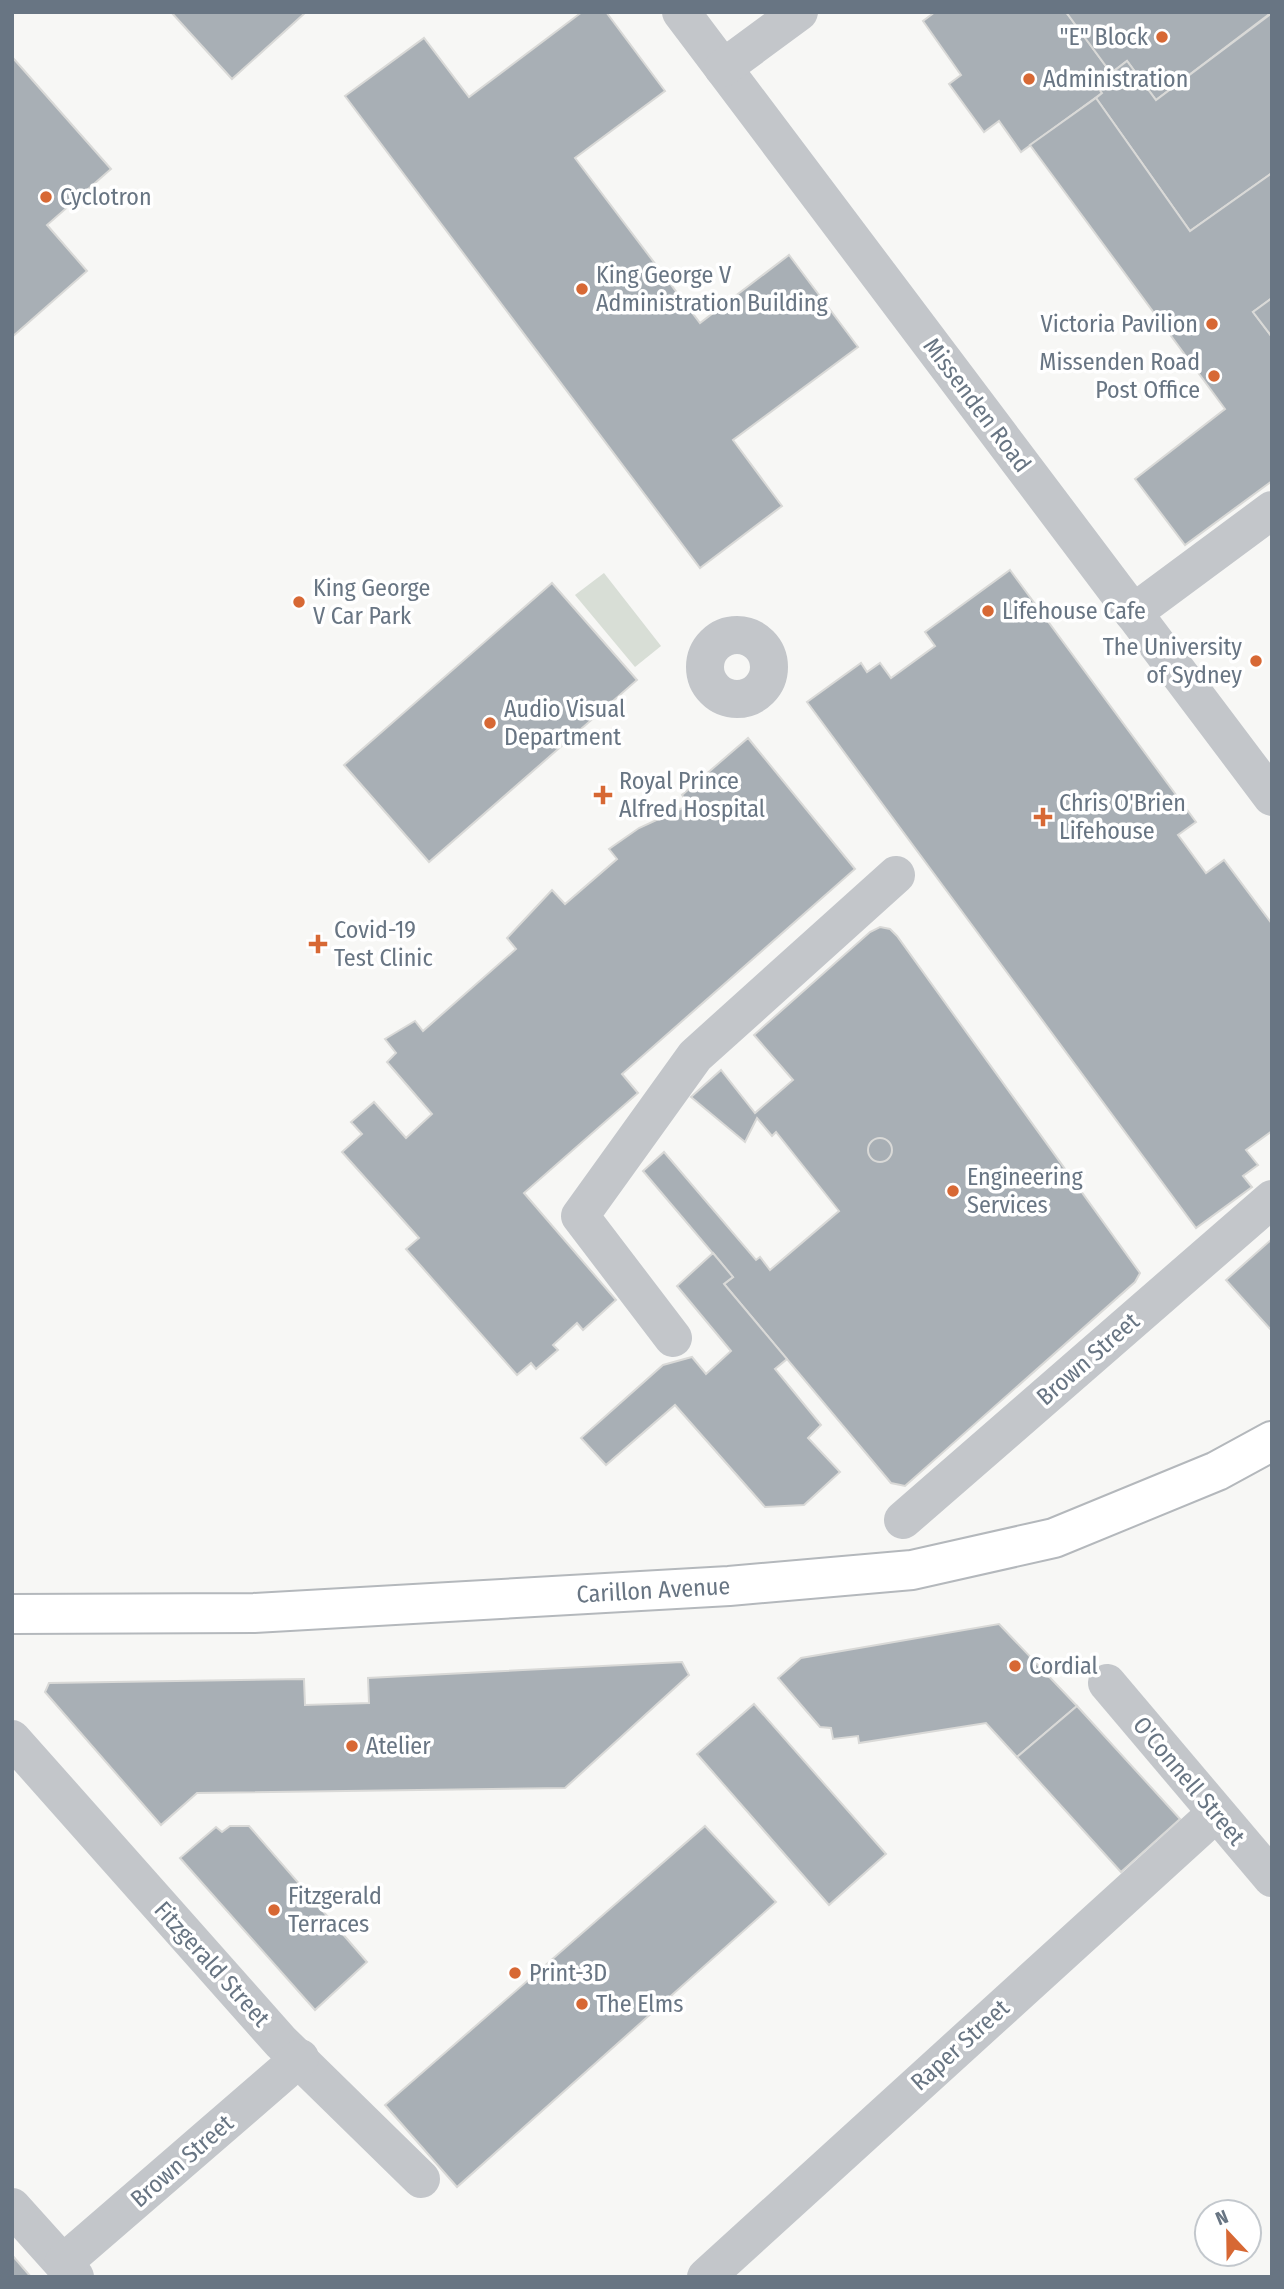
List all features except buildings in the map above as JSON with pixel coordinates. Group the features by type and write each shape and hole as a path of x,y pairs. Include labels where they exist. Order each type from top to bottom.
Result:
{"main road":[{"name":"Carillon Avenue","path":"12,1614 254,1613 729,1586 912,1570 1054,1538 1217,1471 1272,1441"}],"street":[{"name":"Missenden Road","path":"681,12 1272,797"},
{"path":"723,68 799,12"},
{"path":"1133,613 1272,510"},
{"path":"673,1338 580,1216 695,1056 896,874"},
{"name":"Brown Street","path":"903,1520 1272,1199"},
{"name":"O'Connell Street","path":"1107,1683 1215,1814 1272,1878"},
{"name":"Fitzgerald Street","path":"12,1739 281,2042 421,2179"},
{"name":"Raper Street","path":"706,2277 1215,1814"},
{"name":"Brown Street","path":"69,2270 300,2058"},
{"path":"12,2207 69,2270"}],"shaded area":[{"path":"604,573 661,646 635,667 575,595"}],"place":[{"name":"\"E\" Block","path":"1162,37"},
{"name":"Administration","path":"1029,79"},
{"name":"Cyclotron","path":"46,197"},
{"name":"King George V Administration Building","path":"582,289"},
{"name":"Victoria Pavilion","path":"1212,324"},
{"name":"Missenden Road Post Office","path":"1214,376"},
{"name":"King George V Car Park","path":"299,602"},
{"name":"Lifehouse Cafe","path":"988,611"},
{"name":"The University of Sydney","path":"1256,661"},
{"name":"Audio Visual Department","path":"490,723"},
{"name":"Royal Prince Alfred Hospital","path":"603,795"},
{"name":"Chris O'Brien Lifehouse","path":"1043,817"},
{"name":"Covid-19 Test Clinic","path":"318,944"},
{"name":"Engineering Services","path":"953,1191"},
{"name":"Cordial","path":"1015,1666"},
{"name":"Atelier","path":"352,1746"},
{"name":"Fitzgerald Terraces","path":"274,1910"},
{"name":"Print-3D","path":"515,1973"},
{"name":"The Elms","path":"582,2004"}]}
